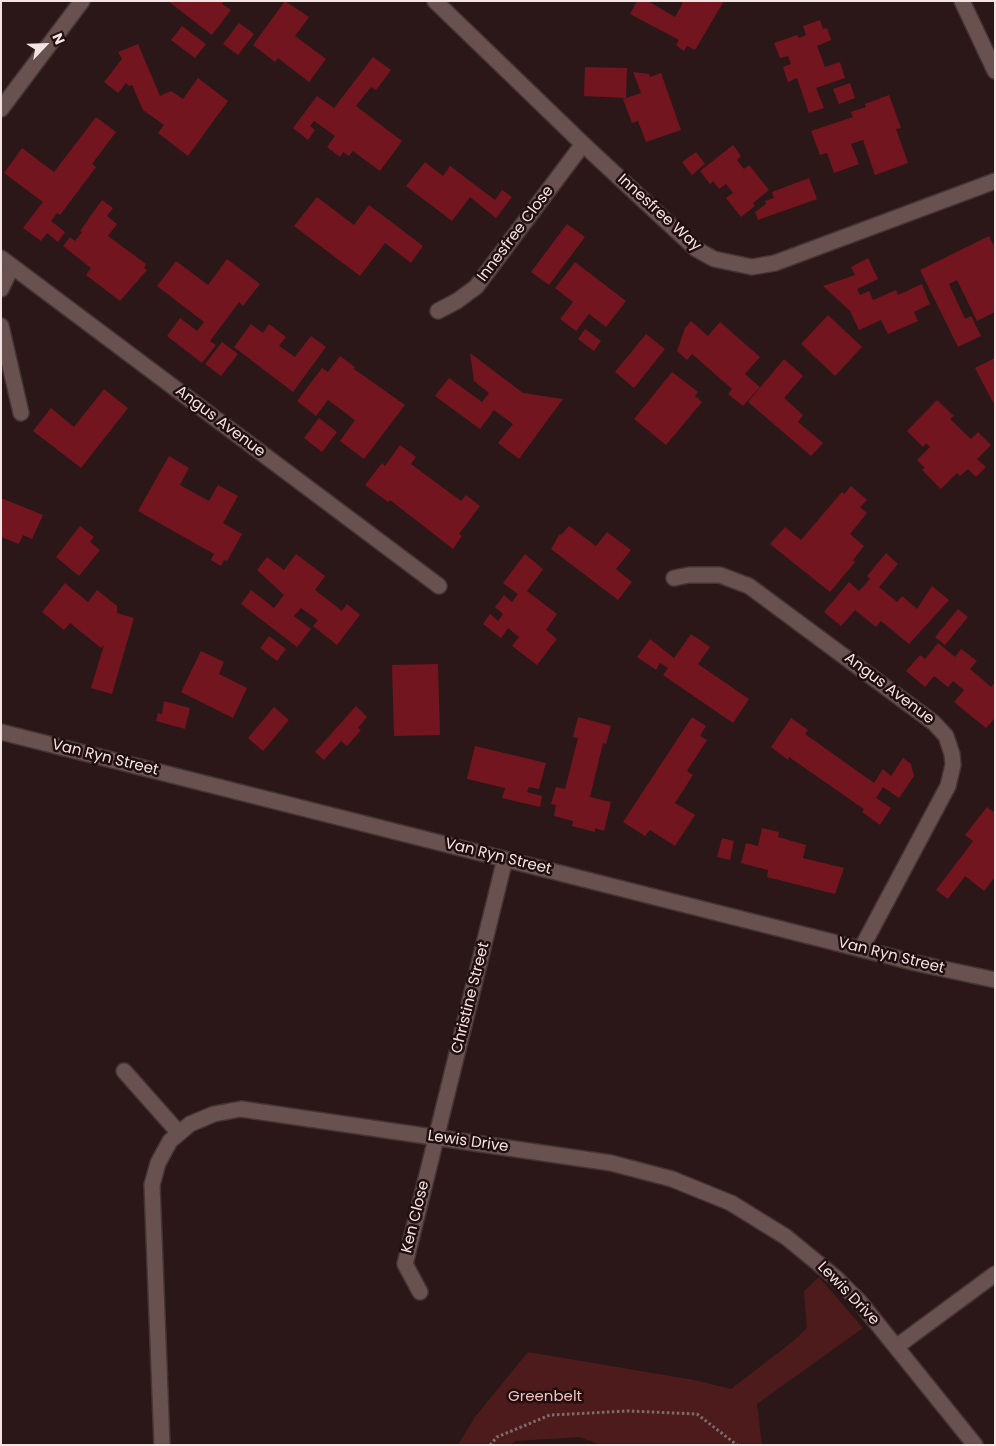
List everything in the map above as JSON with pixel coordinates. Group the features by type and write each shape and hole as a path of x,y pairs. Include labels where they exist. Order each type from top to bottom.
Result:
{"street":[{"path":"1,108 82,1"},
{"name":"Innesfree Way","path":"435,1 583,144 696,249 714,260 752,267 798,256 995,181"},
{"path":"962,1 995,71"},
{"name":"Innesfree Close","path":"438,311 457,301 476,287 583,144"},
{"path":"1,289 6,262"},
{"name":"Angus Avenue","path":"6,262 439,586"},
{"path":"1,326 21,414"},
{"name":"Angus Avenue","path":"674,578 690,575 720,575 749,586 934,723 946,736 952,754 953,765 948,786 861,949"},
{"name":"Van Ryn Street","path":"1,732 861,949 995,980"},
{"name":"Christine Street","path":"436,1138 506,859"},
{"path":"124,1071 179,1133"},
{"name":"Lewis Drive","path":"162,1445 152,1186 158,1163 170,1141 179,1133 190,1124 214,1114 241,1109 611,1163 672,1179 709,1194 759,1219 812,1256 859,1301 974,1445"},
{"name":"Ken Close","path":"420,1292 405,1264 436,1138"},
{"path":"896,1347 995,1274"}],"path":[{"path":"490,1445 498,1436 550,1415 629,1411 697,1414 738,1445"}],"green space":[{"name":"Greenbelt","path":"819,1277 863,1328 757,1404 762,1445 601,1445 580,1437 515,1441 511,1445 458,1445 475,1417 528,1352 694,1380 731,1389 792,1342 807,1328 804,1291"}],"building":[{"path":"168,1 224,1 222,4 231,10 212,35"},
{"path":"285,1 309,17 295,36 326,59 309,82 278,58 275,62 253,45"},
{"path":"637,1 648,1 675,17 683,3 679,1 724,1 695,50 687,46 684,51 676,45 679,40 630,14"},
{"path":"820,20 823,29 827,28 831,40 817,46 825,67 840,62 845,78 816,88 824,108 809,113 797,78 788,82 783,67 791,64 788,56 780,58 774,43 797,35 799,38 806,35 803,26"},
{"path":"239,23 254,34 238,55 223,44"},
{"path":"182,26 206,44 195,58 171,40"},
{"path":"138,44 160,96 171,91 183,99 198,78 228,101 188,156 158,133 164,125 143,110 132,85 129,86 126,83 118,93 104,82 122,59 118,52"},
{"path":"373,57 391,70 376,90 371,87 356,106 402,141 380,171 353,151 349,156 343,152 340,157 327,147 335,136 314,121 310,126 315,130 308,140 293,128 317,96 334,108"},
{"path":"585,67 627,68 626,98 584,96"},
{"path":"633,72 649,74 650,77 661,73 681,130 646,142 638,121 632,123 623,99 641,93"},
{"path":"850,83 855,98 839,104 833,89"},
{"path":"889,95 901,128 896,129 908,163 875,175 863,140 851,144 859,164 834,173 827,153 820,155 811,131 853,117 851,112 866,107 865,104"},
{"path":"96,117 116,132 92,164 96,167 60,215 57,213 51,221 65,232 58,242 47,233 41,241 23,228 43,202 4,173 22,148 54,172"},
{"path":"733,145 741,156 737,160 744,169 749,165 769,190 753,203 755,206 741,217 726,198 733,193 726,184 719,189 713,181 710,184 700,171"},
{"path":"696,152 705,164 692,175 682,162"},
{"path":"425,162 443,176 450,166 495,200 502,190 512,197 496,218 470,197 452,221 406,186"},
{"path":"809,178 817,199 758,220 755,212 766,204 765,201 774,198 772,192"},
{"path":"317,197 354,225 369,205 423,246 411,263 385,243 360,276 294,226"},
{"path":"102,200 113,208 107,216 117,224 108,236 146,264 144,268 147,270 120,301 86,275 91,268 63,246 70,237 75,241"},
{"path":"567,224 585,237 549,285 531,272"},
{"path":"989,236 995,248 995,312 977,321 957,280 949,284 965,319 971,316 981,336 958,347 920,270"},
{"path":"868,258 878,279 857,289 860,295 869,291 873,300 896,290 898,295 922,284 930,304 914,312 918,321 888,334 881,320 859,330 850,311 823,286 855,275 851,267"},
{"path":"227,259 260,284 243,306 239,302 210,341 216,345 202,363 167,336 180,318 197,331 204,322 157,286 176,261 208,285"},
{"path":"575,262 626,301 606,327 589,314 576,331 560,319 573,302 555,288"},
{"path":"828,315 862,347 835,376 801,344"},
{"path":"691,321 708,336 720,322 760,357 745,374 760,387 743,406 728,394 732,389 692,354 687,360 677,351 685,328"},
{"path":"251,324 263,333 269,324 286,337 279,346 295,357 311,336 326,347 293,392 234,347"},
{"path":"585,329 601,341 594,351 578,339"},
{"path":"646,334 665,349 634,388 615,372"},
{"path":"222,342 238,354 221,376 205,364"},
{"path":"470,353 523,393 563,399 519,459 498,443 513,424 494,410 480,429 435,396 449,378 482,402 489,393 474,381"},
{"path":"340,356 355,367 354,369 405,405 364,459 340,441 355,420 328,400 316,416 297,401 322,368 328,372"},
{"path":"995,358 995,406 975,368"},
{"path":"784,359 803,376 784,398 803,415 798,422 823,443 811,456 748,402"},
{"path":"672,372 698,392 695,396 702,402 666,445 634,419"},
{"path":"104,389 128,408 81,468 33,431 51,408 74,427"},
{"path":"937,400 954,416 950,419 971,439 978,432 991,445 977,459 986,467 976,477 968,469 960,476 957,473 941,489 922,470 925,468 917,460 930,447 926,443 923,447 907,431"},
{"path":"319,418 337,432 322,452 304,438"},
{"path":"400,445 416,457 411,464 461,501 466,495 480,506 459,534 462,536 453,549 390,500 388,502 365,485 382,463 385,466"},
{"path":"169,456 189,468 180,485 209,501 218,485 238,496 223,523 242,534 227,561 224,560 221,566 211,560 214,554 138,511"},
{"path":"851,486 867,500 860,507 867,513 850,534 864,546 853,560 855,562 830,592 770,544 785,527 801,540 842,492 844,494"},
{"path":"1,498 43,515 32,539 23,535 19,544 1,537"},
{"path":"80,526 94,537 90,542 100,550 79,576 56,557"},
{"path":"569,526 596,546 607,532 631,550 616,569 632,582 618,600 551,549 559,535"},
{"path":"886,553 898,564 879,587 897,602 902,596 917,609 932,586 949,600 909,644 881,621 876,627 855,610 841,626 824,612 849,582 859,591 870,579 867,576"},
{"path":"296,554 325,576 315,590 342,611 347,604 360,615 337,645 313,626 318,620 301,608 294,616 311,629 297,647 241,604 251,590 274,608 284,595 257,570 267,557 284,570"},
{"path":"525,554 543,569 527,591 557,614 546,630 557,639 537,665 512,646 519,637 508,628 501,638 483,624 490,614 498,621 503,614 495,607 504,595 512,602 518,594 503,583"},
{"path":"65,583 88,602 97,590 117,606 117,613 134,618 112,694 91,688 104,645 101,648 70,623 64,630 42,612"},
{"path":"958,609 968,617 945,645 935,637"},
{"path":"691,634 710,647 698,664 749,699 733,723 663,675 668,668 660,663 656,670 637,657 650,639 674,658"},
{"path":"269,636 286,649 277,661 260,648"},
{"path":"938,643 955,657 961,649 977,661 970,669 991,687 995,682 995,718 986,728 954,702 964,690 953,681 948,687 934,676 925,687 906,671 920,655 925,659"},
{"path":"201,651 224,662 219,674 247,688 233,718 181,692"},
{"path":"438,664 440,735 394,736 392,665"},
{"path":"164,701 190,708 185,729 156,721 158,713 162,714"},
{"path":"356,706 367,717 358,728 361,730 347,746 341,741 324,760 315,752"},
{"path":"274,707 289,720 263,751 248,738"},
{"path":"578,717 611,726 606,744 603,743 590,797 611,802 604,831 595,828 595,832 572,826 573,821 554,816 556,805 551,804 556,787 565,789 578,738 573,737"},
{"path":"692,717 706,726 700,736 707,740 687,771 693,775 675,803 695,815 675,846 650,830 645,836 623,822"},
{"path":"791,718 808,730 805,734 874,783 883,769 891,776 903,758 911,764 914,776 899,798 883,787 876,798 891,808 880,825 862,812 864,809 789,757 788,760 771,747"},
{"path":"475,746 546,763 539,789 529,787 527,792 542,796 540,807 502,798 505,788 467,779"},
{"path":"987,807 995,813 995,877 984,891 965,876 948,899 936,890 973,841 965,835"},
{"path":"762,828 779,832 778,837 806,845 803,858 844,868 835,894 767,877 768,870 741,863 746,843 758,846"},
{"path":"722,838 734,841 730,860 717,857"}]}
